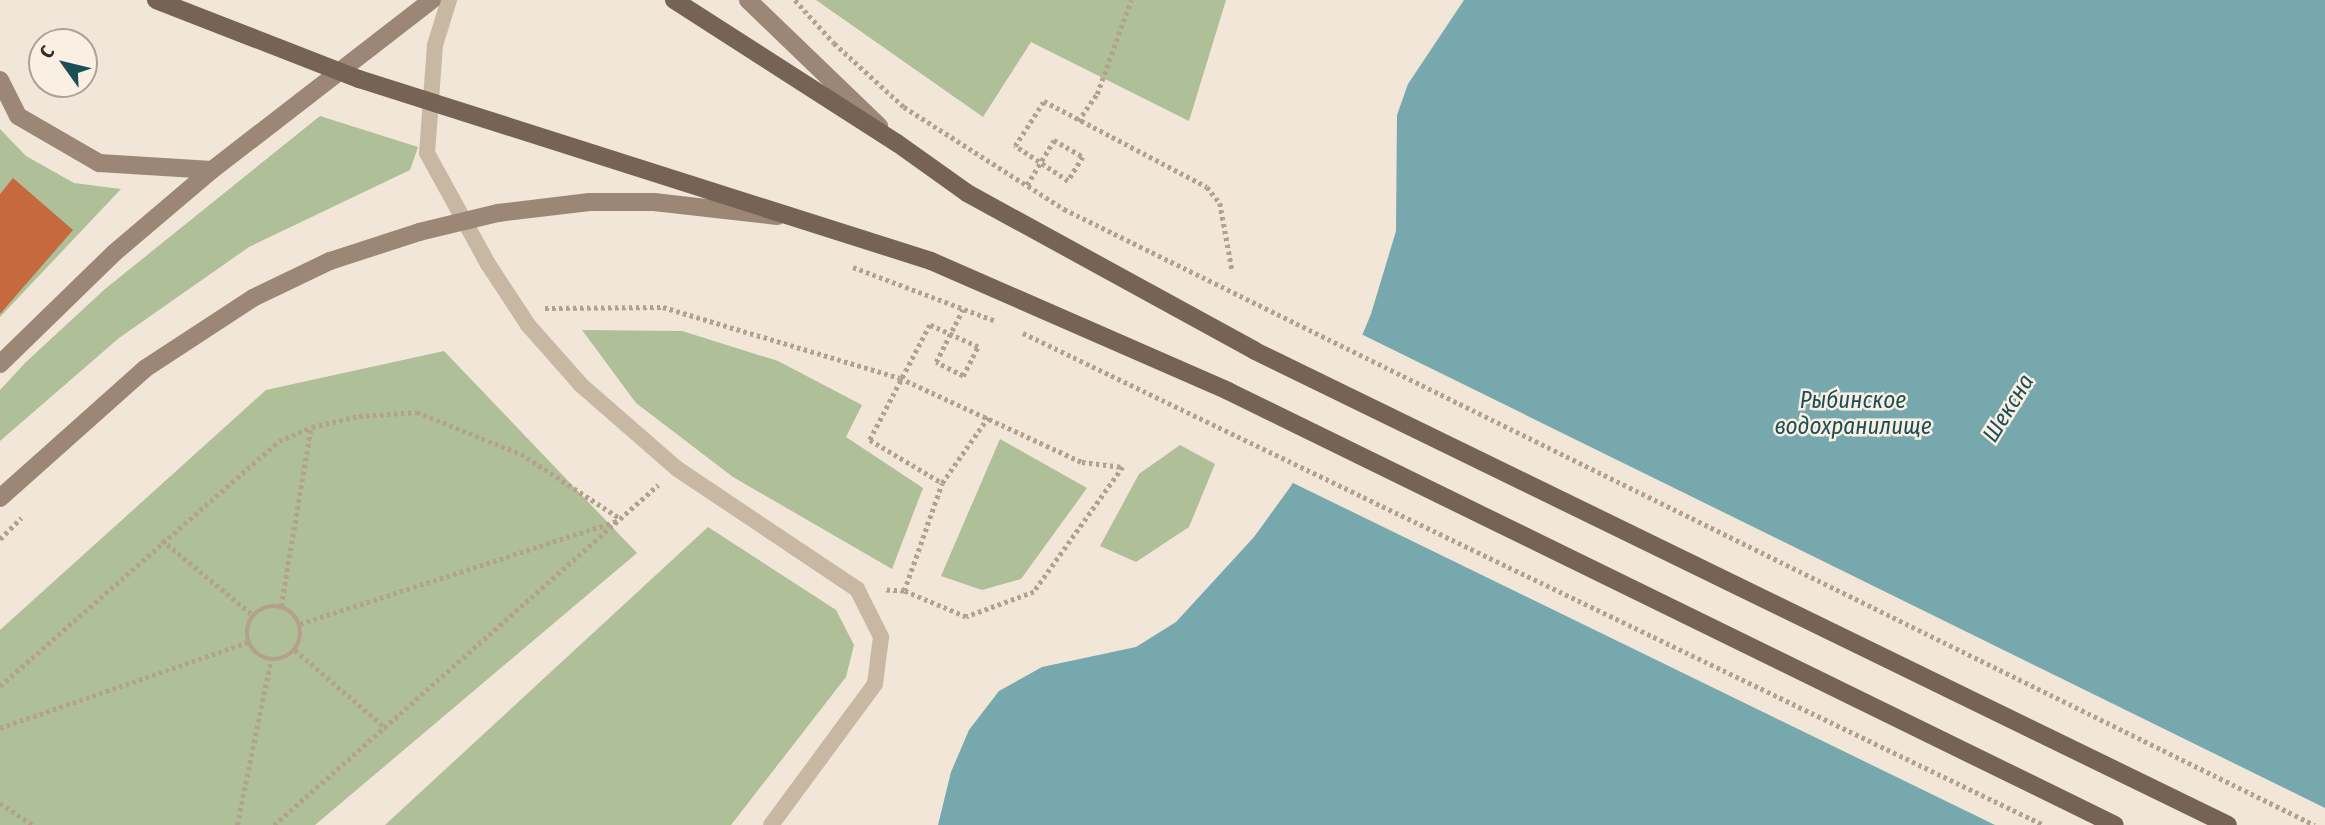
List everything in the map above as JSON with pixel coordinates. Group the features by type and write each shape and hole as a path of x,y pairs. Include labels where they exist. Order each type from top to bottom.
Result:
{"main road":[{"path":"156,0 359,79 811,220 931,261 1228,391 2115,825"},
{"path":"0,364 114,253 212,170 432,0"},
{"path":"674,0 897,143 967,193 1255,351 2228,825"},
{"path":"748,0 897,143"},
{"path":"0,80 18,116 100,163 212,170"},
{"path":"0,498 146,368 253,299 330,261 419,232 498,213 589,202 654,202 811,220"}],"lane":[{"path":"449,0 435,46 427,153 517,309 581,385 676,468 857,589 881,637 875,684 771,825"}],"path":[{"path":"795,0 834,43 904,107 1089,222 2315,825"},
{"path":"1079,121 1097,94 1131,0"},
{"path":"1027,185 1054,140 1083,157 1068,181 1015,146 1044,101 1207,187 1220,203 1232,269"},
{"path":"851,266 1008,326"},
{"path":"517,309 663,307 900,378 989,416 1082,462 1123,467 1034,592 966,617 904,591 857,589"},
{"path":"942,483 870,440 930,325 978,347 962,376 936,362 963,309"},
{"path":"1021,332 2043,825"},
{"path":"0,686 162,540 279,441 312,427 359,416 417,412 521,454 621,519"},
{"path":"904,591 942,483 989,416"},
{"path":"281,606 312,427"},
{"path":"274,825 387,729 676,468"},
{"path":"300,624 621,519"},
{"path":"162,540 253,615"},
{"path":"295,650 271,660 255,653 248,642 247,628 253,615 263,607 281,606 300,624"},
{"path":"295,650 300,624"},
{"path":"0,728 248,642"},
{"path":"295,650 387,729"},
{"path":"237,825 271,660"},
{"path":"0,803 33,825"}],"green space":[{"path":"816,0 1226,0 1189,121 1031,42 983,117"},
{"path":"320,116 418,147 410,170 249,247 119,338 0,441 0,390 26,362 105,289"},
{"path":"0,129 26,156 74,183 121,189 0,317 13,179 0,194"},
{"path":"582,330 682,331 778,361 862,405 846,437 923,488 892,569 733,477 636,403"},
{"path":"444,351 637,553 315,825 0,825 0,630 266,390"},
{"path":"1000,439 1087,488 1021,579 982,590 941,576"},
{"path":"1180,445 1215,464 1189,527 1136,562 1100,546 1139,474"},
{"path":"708,527 836,610 854,645 846,677 731,825 385,825"}],"water":[{"name":"Рыбинское водохранилище","path":"1464,0 2325,0 2325,825 938,825 951,772 969,730 999,691 1042,667 1136,647 1176,622 1254,537 1291,486 1327,420 1371,314 1396,231 1397,115 1408,84"}],"pier":[{"path":"1359,333 2325,808 2325,825 1995,825 1289,481 1324,418"}],"building":[{"path":"13,178 73,230 0,314 0,194"}],"water label":[{"name":"Шексна","path":"2008,408"}]}
